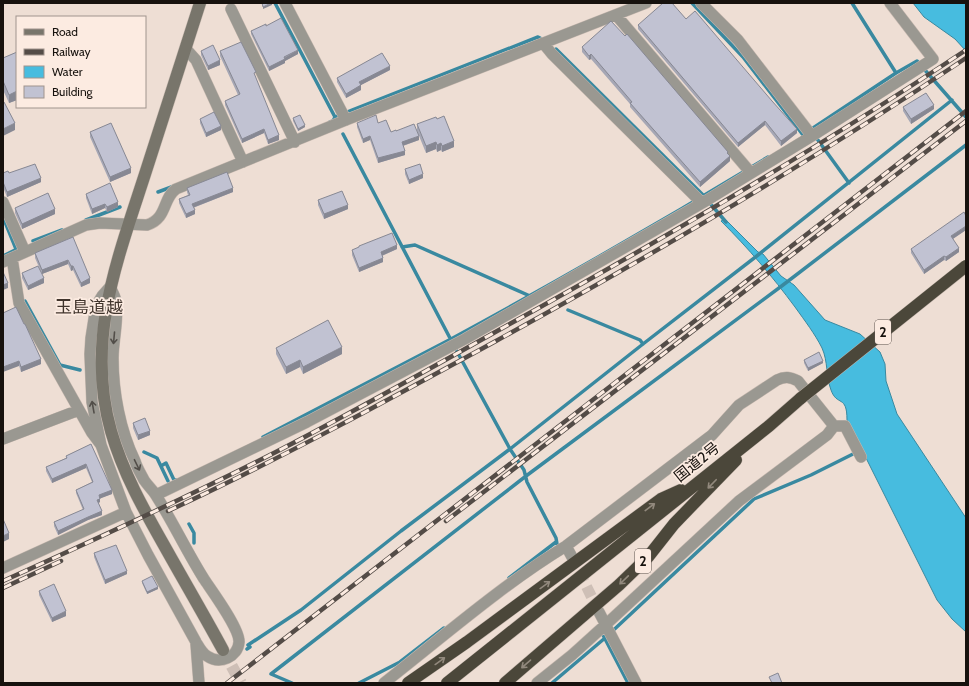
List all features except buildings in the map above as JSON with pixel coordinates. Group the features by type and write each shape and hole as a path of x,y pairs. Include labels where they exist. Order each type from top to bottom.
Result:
{"highway":[{"name":"国道2号","path":"447,683 966,266"},
{"name":"2","path":"505,683 619,585 643,562 674,524 768,426"},
{"name":"2","path":"408,683 473,638 661,499 696,484"}],"street":[{"path":"200,3 110,286 103,325 101,365 106,410 111,431 125,473 223,650"},
{"path":"285,3 344,115"},
{"path":"101,445 92,433 19,303 8,260 86,224 100,223 147,225 152,223 162,214 174,191 242,159 344,115 543,43 646,3"},
{"path":"701,3 738,40 810,133"},
{"path":"156,495 307,422 464,339 702,200 932,59 890,3"},
{"path":"231,9 293,138"},
{"path":"616,15 749,171"},
{"path":"543,43 610,114 702,200"},
{"path":"186,49 196,60 242,159"},
{"path":"3,203 25,252"},
{"path":"110,286 116,300 113,359 120,418 134,460 144,480 156,495 238,634 239,641 234,653 226,659 214,660 208,657 204,654 196,642 126,512 101,445 92,402 90,354 96,306 110,286"},
{"path":"384,683 502,591 545,559 566,546 712,435 739,405 783,377 798,381 834,426"},
{"path":"3,439 79,410"},
{"path":"834,426 845,426 859,453"},
{"path":"537,683 572,655 608,631 739,501 827,435 834,426"},
{"path":"3,568 126,512"},
{"path":"566,546 572,557"},
{"path":"599,612 636,683"},
{"path":"196,642 199,683"}],"water":[{"path":"913,3 966,3 966,51 955,39 924,17"},
{"path":"725,219 758,252 763,254 781,276 794,285 825,320 860,334 880,352 885,364 886,381 897,414 966,518 966,632 952,619 937,600 847,420 847,412 844,404 833,395 828,380 822,348 806,322 778,284 751,252 721,221"}],"waterway":[{"path":"275,3 336,119"},
{"path":"692,3 743,57 803,135"},
{"path":"852,3 896,73 917,61 966,117"},
{"path":"330,122 333,121 335,117 352,110 538,37 540,38"},
{"path":"556,49 704,196"},
{"path":"810,130 896,73"},
{"path":"247,649 250,647 248,645 301,610 401,531 510,449 758,255 952,100"},
{"path":"343,134 451,340"},
{"path":"815,136 849,183"},
{"path":"292,683 271,674 526,476 783,285 966,145"},
{"path":"263,437 451,339 531,295 768,157"},
{"path":"158,192 174,186"},
{"path":"708,201 726,222"},
{"path":"86,220 120,207"},
{"path":"3,217 16,249"},
{"path":"33,241 62,230"},
{"path":"402,247 415,245 530,296"},
{"path":"4,257 3,256 17,249"},
{"path":"25,301 60,365 80,370"},
{"path":"568,310 640,340 643,344"},
{"path":"454,346 510,449 524,470 527,482 556,538 557,544"},
{"path":"144,452 157,458 168,481"},
{"path":"552,683 605,638 754,499 811,475 857,452"},
{"path":"161,466 166,463 174,480 177,480"},
{"path":"189,524 194,533 194,543"},
{"path":"509,578 556,542"},
{"path":"359,683 400,662 444,628"},
{"path":"603,635 628,683"}],"tunnel":[{"path":"572,557 599,612"},
{"path":"223,650 241,683"}],"railway":[{"path":"3,581 268,456 369,403 699,216 807,152 966,50"},
{"path":"168,511 334,429 616,274 793,169 909,96 966,58"},
{"path":"227,683 966,111"},
{"path":"446,521 966,121"},
{"path":"3,588 61,561"}],"district":[{"name":"玉島道越","path":"89,307"}]}
